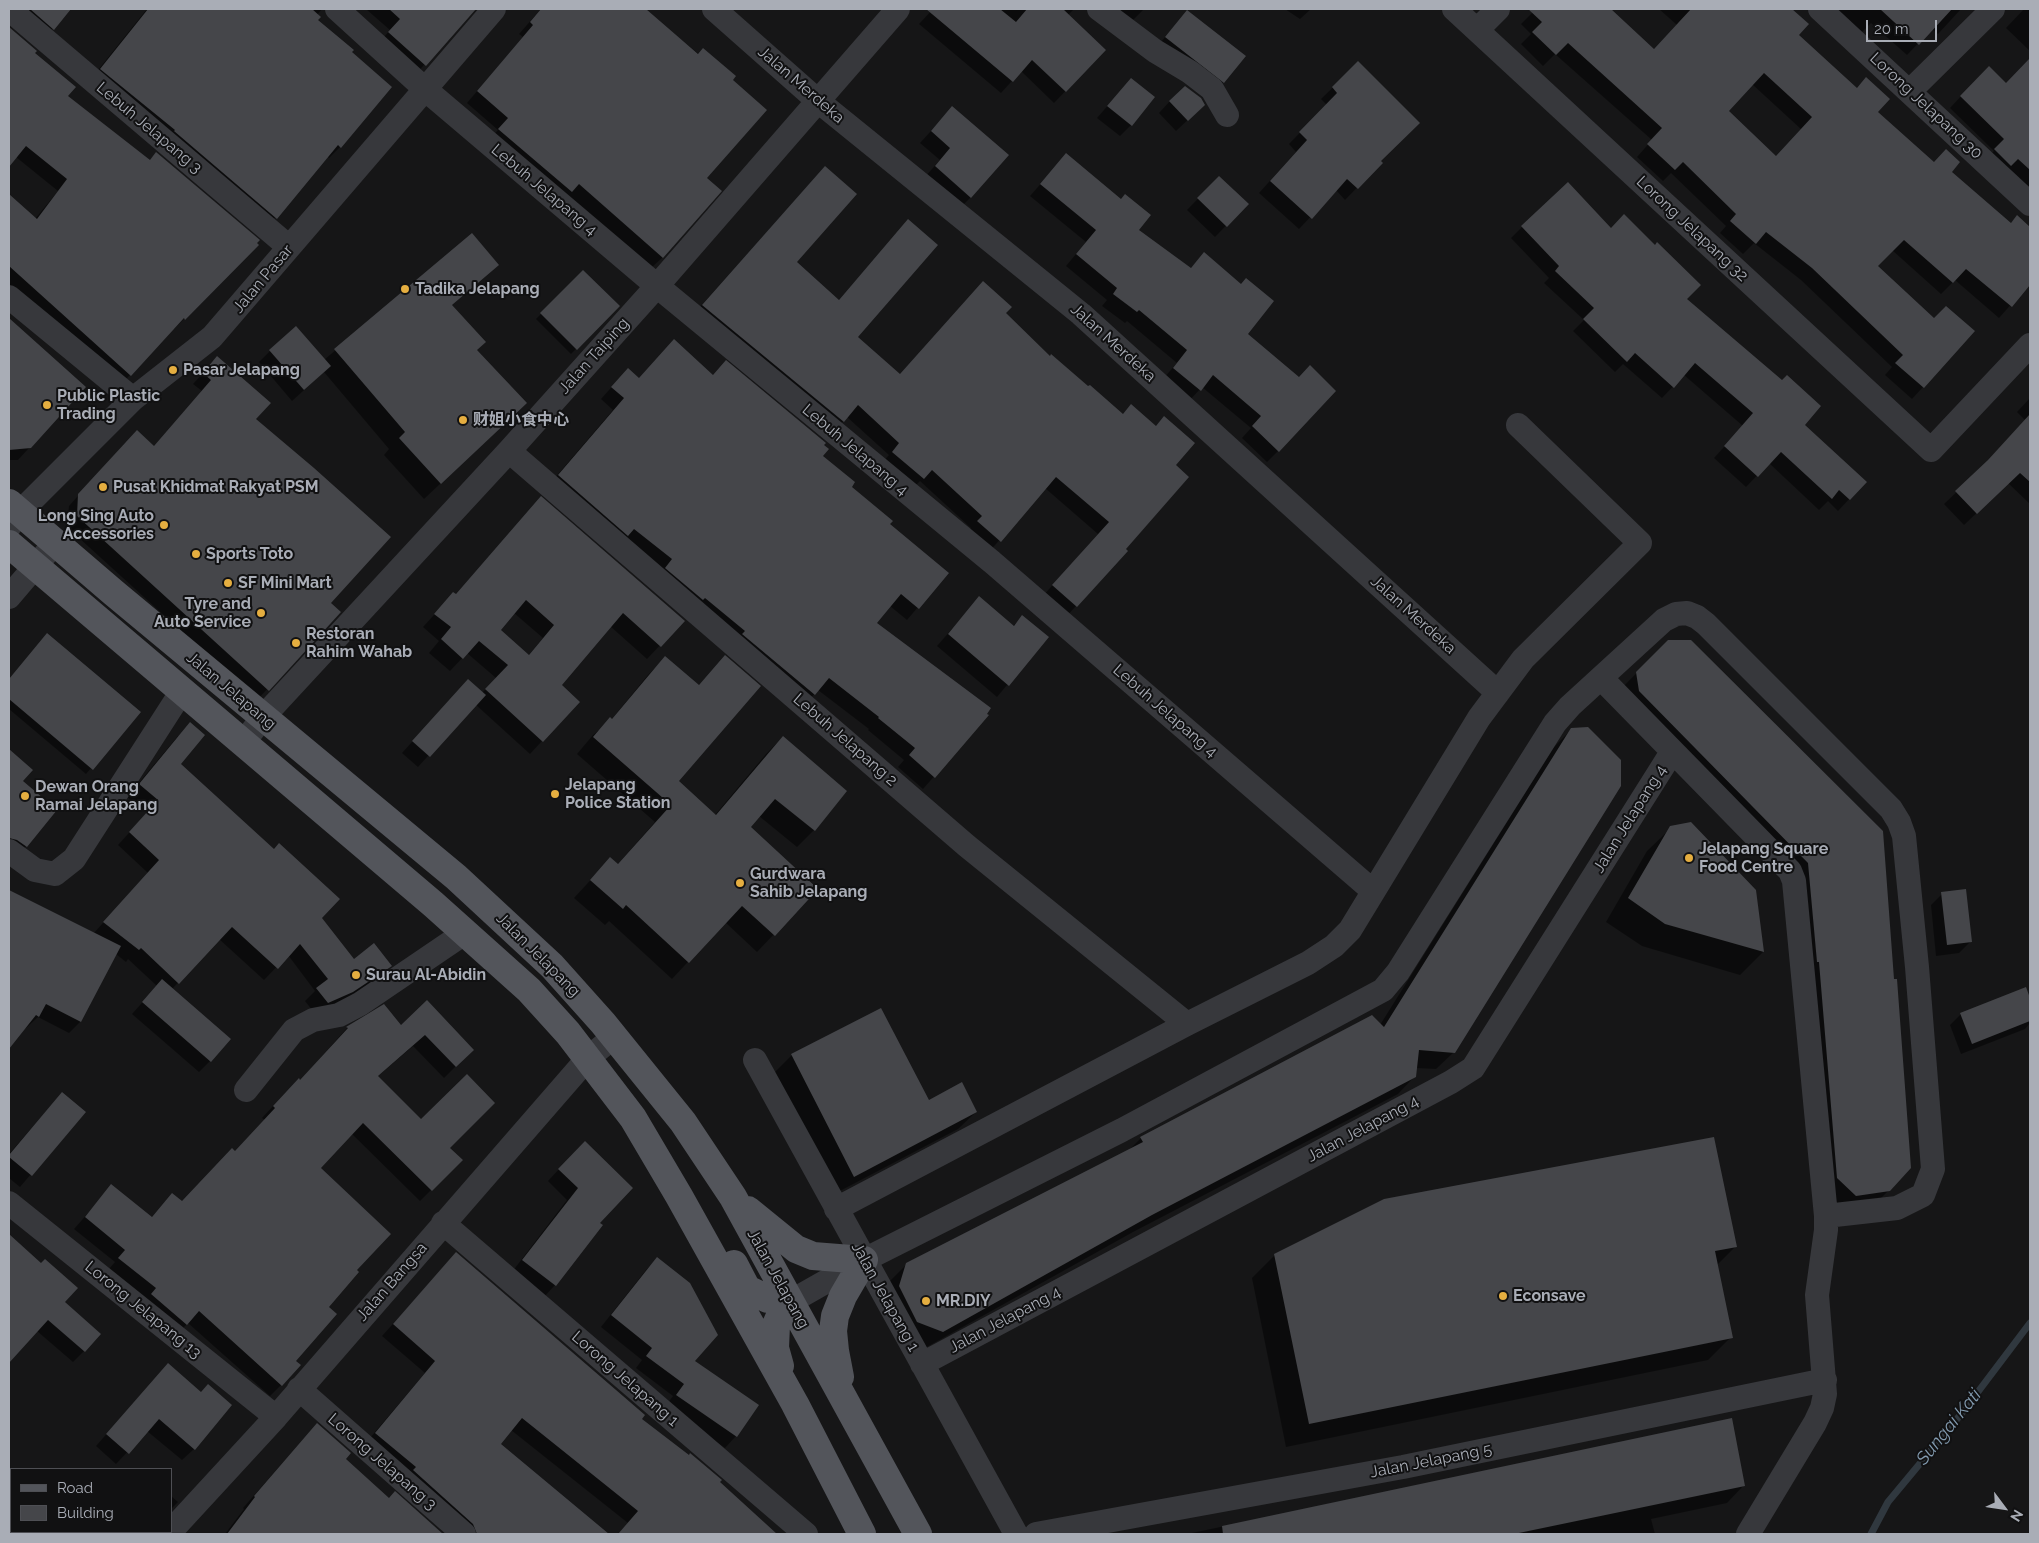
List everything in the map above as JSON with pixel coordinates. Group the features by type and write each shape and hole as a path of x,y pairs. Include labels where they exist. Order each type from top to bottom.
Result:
{"main road":[{"name":"Jalan Jelapang","path":"13,514 56,543 456,877 552,966 614,1036 683,1122 733,1197 918,1534"},
{"name":"Jalan Jelapang","path":"9,544 466,932 529,990 588,1058 633,1118 679,1196 795,1404 862,1534"},
{"path":"588,1058 636,1099 656,1125 703,1205 747,1289 768,1299 790,1302 778,1318 775,1340 781,1370 795,1404"},
{"path":"733,1197 775,1234 796,1249 813,1256 864,1260 843,1296 835,1316 833,1331 834,1351 846,1403"}],"street":[{"name":"Lebuh Jelapang 3","path":"9,9 289,247"},
{"name":"Lebuh Jelapang 4","path":"337,9 426,90 657,286 992,562 1373,891"},
{"name":"Jalan Pasar","path":"13,514 133,399 212,337 494,9"},
{"name":"Jalan Merdeka","path":"714,9 818,101 1081,314 1498,693"},
{"name":"Jalan Taiping","path":"243,743 263,717 657,286 898,9"},
{"path":"1099,9 1212,89 1227,115"},
{"name":"Lorong Jelapang 32","path":"1454,9 1931,450 2030,345"},
{"path":"1477,30 1498,9"},
{"name":"Lorong Jelapang 30","path":"1820,9 2030,204"},
{"path":"1910,91 1993,9"},
{"path":"9,297 133,399"},
{"path":"836,1209 1187,1024 1308,963 1334,946 1350,930 1479,718 1523,658 1640,543 1518,425"},
{"name":"Lebuh Jelapang 2","path":"509,450 967,846 1187,1024"},
{"path":"9,597 56,543"},
{"path":"790,1302 864,1260 1122,1130 1383,990 1398,972 1555,723 1570,706 1664,620 1676,614 1687,613 1697,617 1890,809 1899,822 1904,836 1933,1169 1923,1194 1897,1208 1826,1216"},
{"path":"1601,678 1782,862 1790,871 1794,881 1826,1216 1826,1230 1817,1295 1825,1394 1822,1408 1815,1423 1748,1534"},
{"path":"9,851 35,870 56,874 74,859 182,691"},
{"name":"Jalan Jelapang 4","path":"922,1364 1451,1082 1473,1068 1672,752"},
{"path":"246,1090 294,1030 313,1020 339,1015 360,1004 466,932"},
{"name":"Jalan Bangsa","path":"172,1530 276,1416 588,1058 614,1036"},
{"name":"Jalan Jelapang 1","path":"755,1060 1016,1534"},
{"name":"Lorong Jelapang 13","path":"9,1203 276,1416"},
{"name":"Lorong Jelapang 1","path":"443,1223 806,1534"},
{"name":"Jalan Jelapang 5","path":"1036,1534 1402,1467 1825,1380"},
{"name":"Lorong Jelapang 3","path":"299,1389 464,1534"}],"building":[{"path":"30,9 71,9 54,30"},
{"path":"148,9 312,9 321,17 318,20 354,50 352,52 392,87 341,148 338,145 277,219 175,130 100,69"},
{"path":"389,9 476,9 426,66 388,32 400,19"},
{"path":"541,9 646,9 698,54 703,48 736,76 733,80 767,110 707,178 722,191 663,258 579,184 572,192 498,129 508,118 477,91 533,25 530,22"},
{"path":"926,9 1000,9 1016,22 1027,9 1063,9 1106,50 1066,92 1032,60 1013,82"},
{"path":"1528,9 1611,9 1654,49 1691,9 1792,9 1809,24 1799,35 1857,88 1866,77 1890,99 1878,112 1934,162 1946,149 1960,162 1952,172 2011,223 2017,215 2030,227 2030,285 2012,307 1966,269 1953,283 1904,240 1878,266 1934,318 1946,306 1975,331 1924,388 1895,363 1903,355 1812,268 1766,232 1756,244 1730,221 1736,214 1683,162 1675,170 1647,144 1662,128 1568,43 1556,55 1532,32 1542,22","holes":["1764,73 1812,117 1776,156 1729,111"]},
{"path":"1880,9 1952,9 1919,45"},
{"path":"1187,10 1246,56 1224,83 1165,37"},
{"path":"9,27 37,51 35,53 76,87 68,96 150,160 156,152 260,240 257,243 259,245 185,320 184,318 131,376 9,266 9,194 37,219 67,179 26,146 9,167"},
{"path":"2030,58 2030,170 2018,159 2011,166 1994,149 2004,139 1960,96 1989,66 2006,83"},
{"path":"1358,61 1420,123 1381,161 1383,163 1358,189 1347,179 1312,219 1270,181 1307,140 1299,132 1337,93 1332,87"},
{"path":"1131,78 1155,97 1132,126 1107,106"},
{"path":"1185,86 1201,98 1205,105 1188,121 1169,101"},
{"path":"952,106 1009,155 971,198 935,166 950,148 931,131"},
{"path":"1066,153 1121,199 1125,194 1151,215 1139,230 1191,268 1204,252 1241,284 1246,278 1274,301 1248,334 1299,377 1310,365 1336,391 1279,452 1252,426 1261,416 1213,375 1201,391 1173,368 1187,350 1139,310 1137,312 1113,294 1117,288 1076,254 1096,230 1040,184"},
{"path":"825,166 857,194 797,262 839,300 908,219 938,245 858,337 900,374 983,281 1012,307 1006,313 1050,356 1051,354 1123,414 1131,404 1156,426 1164,416 1195,443 1176,465 1189,477 1126,549 1128,551 1077,607 1052,585 1109,522 1056,477 1001,542 977,521 982,516 932,470 924,479 892,452 899,443 858,405 844,422 702,305"},
{"path":"1219,176 1249,204 1227,227 1197,198"},
{"path":"1568,182 1611,228 1624,214 1655,245 1657,242 1701,285 1687,299 1782,380 1787,375 1821,406 1805,425 1867,482 1850,500 1839,490 1832,499 1781,452 1758,477 1724,446 1753,413 1695,363 1674,388 1635,353 1627,362 1583,319 1594,308 1555,271 1559,266 1521,226"},
{"path":"472,233 499,265 452,305 486,342 477,350 527,403 441,484 399,438 405,432 334,349"},
{"path":"583,270 620,306 577,350 540,313"},
{"path":"9,318 86,387 31,448 9,450"},
{"path":"296,326 331,366 304,390 269,350"},
{"path":"674,339 713,375 726,360 826,443 824,445 829,449 823,456 855,482 852,487 893,521 890,524 949,573 919,609 901,594 877,623 991,708 987,714 989,715 935,778 909,755 915,748 879,717 829,678 815,695 742,634 745,631 705,598 703,600 665,568 672,559 634,529 628,536 558,475 624,398 611,387 628,368 639,378"},
{"path":"217,356 271,403 256,419 391,537 331,603 341,612 269,691 77,516 78,494 137,430 154,446 211,380 203,373"},
{"path":"2030,414 2030,482 2020,473 1977,514 1955,491 1988,460"},
{"path":"541,496 685,621 661,647 623,613 562,685 580,702 543,742 485,689 508,665 479,641 463,659 441,639 451,627 434,614 453,592 456,594","holes":["526,600 554,625 529,655 501,630"]},
{"path":"979,596 1014,626 1022,615 1049,637 1009,686 948,634"},
{"path":"47,633 141,712 93,770 9,699 9,679"},
{"path":"1668,640 1691,640 1883,831 1894,979 1897,979 1911,1168 1890,1191 1856,1196 1837,1178 1819,962 1817,962 1808,863 1639,691 1636,672"},
{"path":"725,655 761,686 679,781 716,815 783,736 847,791 815,831 775,799 751,827 818,889 775,936 742,906 689,963 626,905 623,909 590,880 610,857 618,864 671,805 593,737 610,717 612,719 665,656 699,685"},
{"path":"468,679 486,695 430,757 412,741"},
{"path":"190,722 205,735 181,764 274,849 279,843 340,899 322,918 354,959 374,943 392,966 353,992 328,1003 316,988 328,979 300,944 278,969 232,927 179,984 141,948 139,950 103,922 159,860 129,832 158,800 139,784"},
{"path":"1588,727 1621,760 1621,786 1455,1053 1419,1050 1416,1077 1152,1215 943,1332 917,1322 899,1286 906,1263 1143,1142 1140,1137 1372,1015 1384,1027 1571,728"},
{"name":"Dewan Orang Ramai Jelapang","path":"9,749 33,770 23,781 57,810 27,847 17,840 9,838"},
{"name":"Jelapang Square Food Centre","path":"1691,822 1756,890 1764,952 1665,924 1628,898 1670,826"},
{"path":"1966,889 1972,942 1947,945 1941,892"},
{"path":"9,890 121,946 81,1022 46,1004 39,1017 36,1015 9,1049"},
{"path":"162,979 231,1039 211,1062 142,1002"},
{"path":"2026,987 2030,998 2030,1021 1972,1044 1960,1013"},
{"path":"427,1000 474,1050 456,1067 425,1035 378,1076 421,1119 467,1074 495,1103 450,1148 463,1160 432,1191 363,1123 321,1168 391,1234 357,1270 359,1272 329,1307 337,1314 296,1361 301,1365 282,1386 199,1311 187,1325 151,1294 156,1288 118,1258 125,1250 85,1217 111,1184 152,1217 172,1193 182,1201 232,1148 235,1151 275,1108 273,1106 348,1028 346,1027 384,1004 401,1025"},
{"path":"881,1008 929,1100 962,1082 977,1112 854,1177 791,1054"},
{"path":"62,1092 86,1112 32,1176 9,1155"},
{"name":"Econsave","path":"1714,1137 1737,1247 1715,1251 1733,1338 1309,1424 1274,1254 1384,1199"},
{"path":"585,1141 633,1188 600,1223 603,1225 556,1286 522,1260 578,1188 558,1169"},
{"path":"9,1234 41,1263 45,1259 78,1288 65,1302 101,1334 85,1352 48,1320 9,1363"},
{"path":"456,1252 645,1415 642,1419 689,1455 690,1453 722,1480 720,1482 777,1534 618,1534 638,1511 522,1418 501,1444 609,1534 477,1534 473,1524 413,1470 416,1467 375,1433 435,1361 393,1324"},
{"path":"657,1257 690,1283 718,1335 695,1361 759,1405 737,1437 676,1395 684,1384 646,1356 652,1348 611,1315"},
{"path":"168,1363 201,1392 208,1384 232,1405 195,1450 159,1419 129,1454 106,1434"},
{"path":"1732,1418 1745,1486 1514,1534 1223,1534 1222,1526"},
{"path":"317,1423 351,1453 346,1459 389,1498 395,1491 443,1534 227,1534 254,1496"}],"waterway":[{"name":"Sungai Kati","path":"1871,1534 1888,1502 1962,1413 2030,1323"}],"place":[{"name":"Tadika Jelapang","path":"405,289"},
{"name":"Pasar Jelapang","path":"173,370"},
{"name":"Public Plastic Trading","path":"47,405"},
{"name":"财姐小食中心","path":"463,420"},
{"name":"Pusat Khidmat Rakyat PSM","path":"103,487"},
{"name":"Long Sing Auto Accessories","path":"164,525"},
{"name":"Sports Toto","path":"196,554"},
{"name":"SF Mini Mart","path":"228,583"},
{"name":"Tyre and Auto Service","path":"261,613"},
{"name":"Restoran Rahim Wahab","path":"296,643"},
{"name":"Jelapang Police Station","path":"555,794"},
{"name":"Dewan Orang Ramai Jelapang","path":"25,796"},
{"name":"Jelapang Square Food Centre","path":"1689,858"},
{"name":"Gurdwara Sahib Jelapang","path":"740,883"},
{"name":"Surau Al-Abidin","path":"356,975"},
{"name":"Econsave","path":"1503,1296"},
{"name":"MR.DIY","path":"926,1301"}]}
